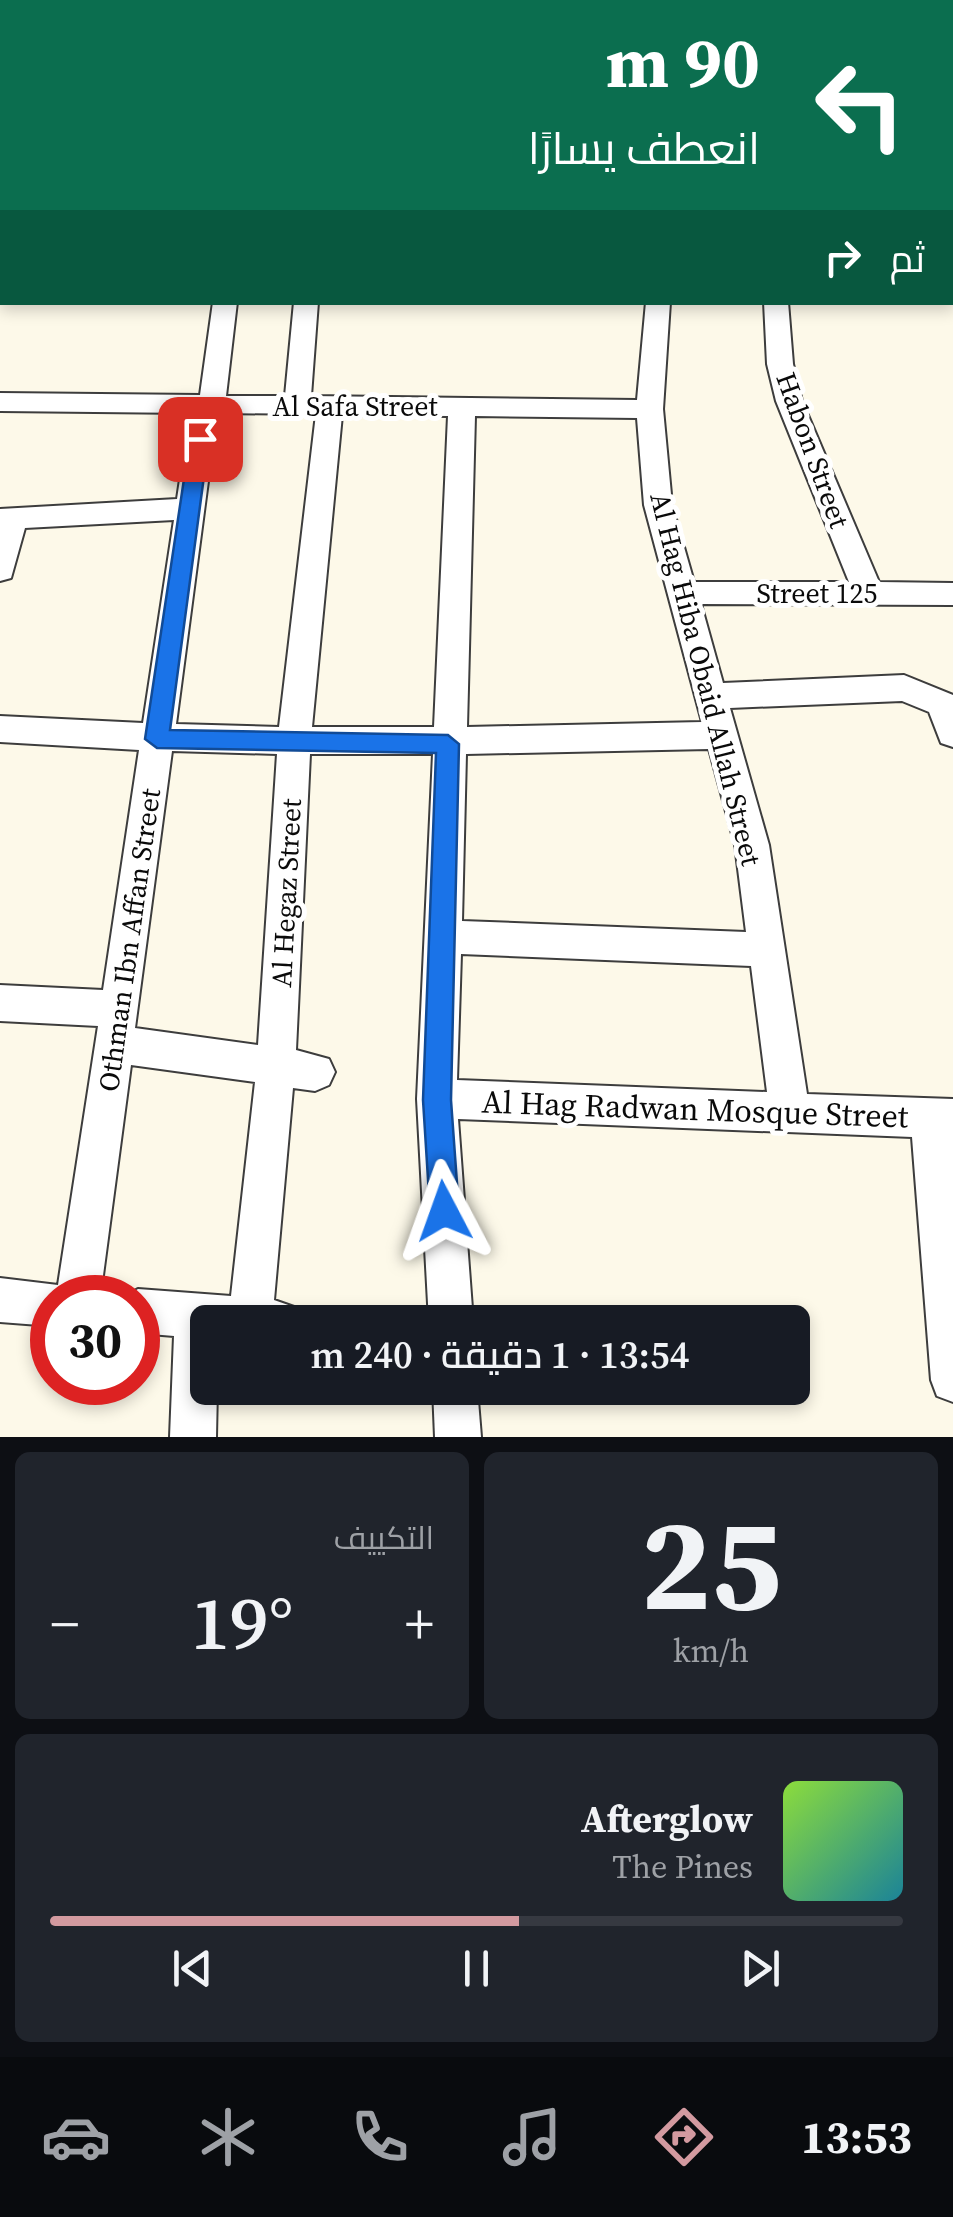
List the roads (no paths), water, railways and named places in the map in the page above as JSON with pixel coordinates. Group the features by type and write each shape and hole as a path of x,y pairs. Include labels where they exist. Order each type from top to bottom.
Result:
{"street":[{"name":"Othman Ibn Affan Street","path":"81,1275 190,510 224,305"},
{"name":"Al Hegaz Street","path":"265,1305 314,405 306,305"},
{"name":"Al Hag Hiba Obaid Allah Street","path":"658,305 650,409 658,504 680,593 725,734 752,846 790,1113"},
{"name":"Habon Street","path":"776,305 780,364 789,401 869,594"},
{"name":"Al Safa Street","path":"0,402 650,409"},
{"path":"450,1305 437,1100 462,406"},
{"path":"0,570 7,518 190,510"},
{"name":"Street 125","path":"680,593 953,594"},
{"path":"714,696 904,688 942,704 952,726"},
{"path":"0,729 294,744 448,744 725,734"},
{"path":"442,937 764,950"},
{"path":"0,1003 315,1072"},
{"name":"Al Hag Radwan Mosque Street","path":"437,1100 942,1119"},
{"path":"942,1119 953,1380"},
{"path":"0,1300 30,1302"},
{"path":"160,1313 190,1315"},
{"path":"193,1437 194,1405"},
{"path":"456,1405 458,1437"}]}
